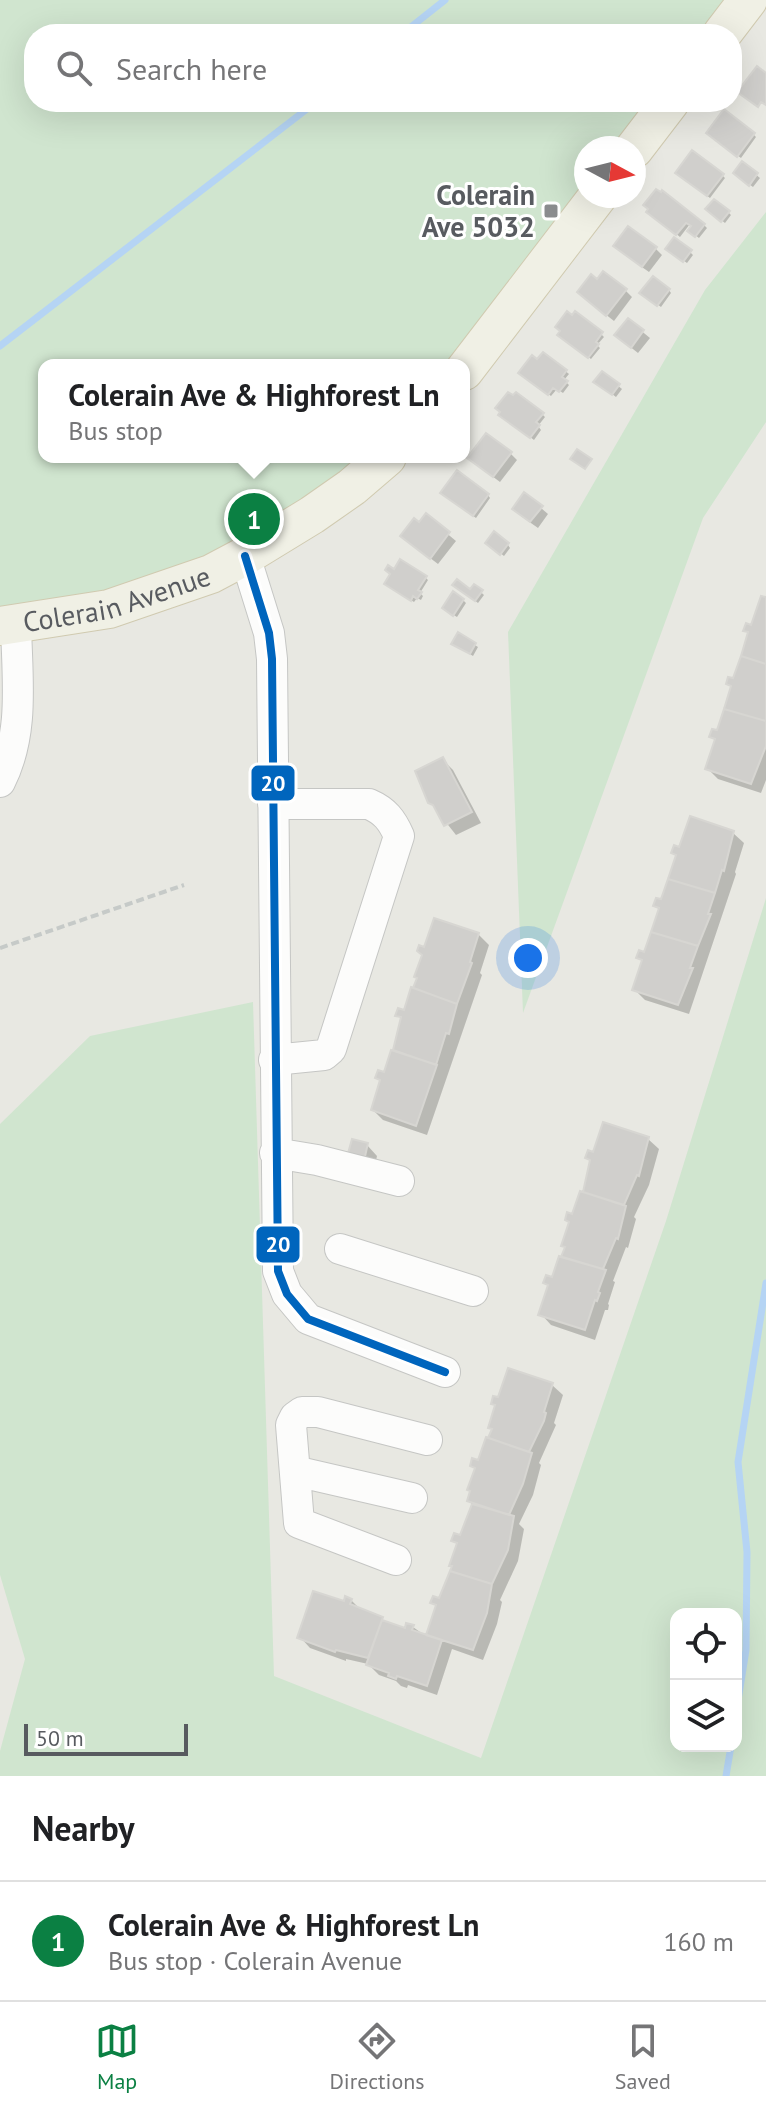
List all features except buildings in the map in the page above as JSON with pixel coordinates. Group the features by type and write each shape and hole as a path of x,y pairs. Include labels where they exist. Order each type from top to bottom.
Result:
{"main road":[{"path":"730,24 748,0"},
{"path":"644,136 662,112"},
{"path":"470,363 589,208"},
{"name":"Colerain Avenue","path":"8,625 109,609 211,574 245,556 352,487 380,463"}],"street":[{"path":"245,556 269,633 272,659 278,1271 287,1294 308,1319 445,1372"},
{"path":"0,782 10,762 18,718 8,625"},
{"path":"273,804 369,804 392,820 399,836 331,1049 324,1055 274,1060"},
{"path":"275,1153 317,1160 399,1181"},
{"path":"340,1249 473,1291"},
{"path":"396,1560 299,1523 291,1425 302,1412 318,1412 427,1440"},
{"path":"295,1471 412,1498"}],"path":[{"path":"0,948 184,885"}],"green space":[{"path":"0,0 748,0 730,24 24,24 24,112 662,112 643,136 574,136 574,208 577,208 468,359 38,359 38,463 378,463 245,556 0,626"},
{"path":"766,212 766,422 703,518 523,1013 508,632 705,290"},
{"path":"766,898 766,1776 0,1776 0,1751 25,1659 0,1575 0,1124 90,1036 253,1002 274,1676 481,1758 666,1221"}],"waterway":[{"path":"415,24 445,0"},
{"path":"0,346 303,112"},
{"path":"741,1680 746,1650 747,1552 738,1462 766,1283"},
{"path":"726,1776 730,1752"}],"transit line":[{"name":"20","path":"245,556 269,633 272,659 278,1271 287,1294 308,1319 445,1372"}],"place":[{"name":"Colerain Ave 5032","path":"551,211"},
{"name":"Colerain Ave & Highforest Ln","path":"254,519"}]}
